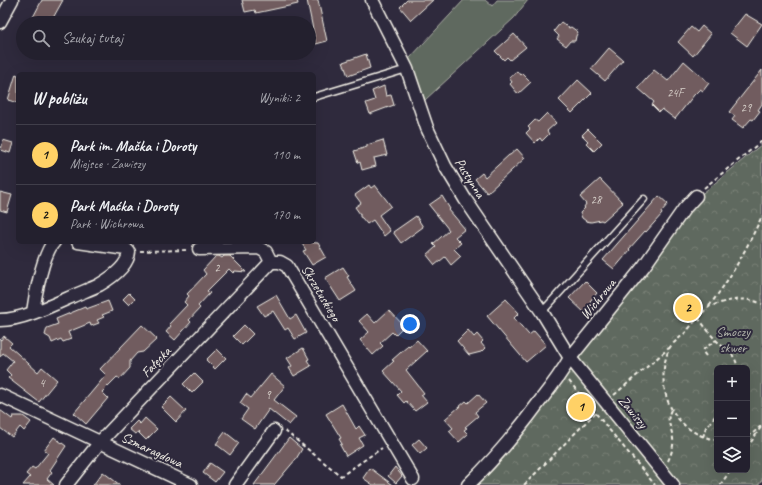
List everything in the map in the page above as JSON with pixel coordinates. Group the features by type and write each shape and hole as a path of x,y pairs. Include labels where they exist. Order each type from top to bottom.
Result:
{"street":[{"path":"0,22 12,0"},
{"name":"Pustynna","path":"372,0 407,69 427,128 444,166 542,312 570,358"},
{"name":"Wichrowa","path":"468,485 500,453 517,433 562,372 570,358 644,266 684,209 696,196"},
{"path":"33,312 35,297 48,250 52,244"},
{"path":"0,320 20,317 98,286 125,263 129,257 129,252 126,249 92,244"},
{"name":"Skrzetuskiego","path":"199,249 259,248 266,252 271,262 280,262 289,268 392,442 413,483"},
{"name":"Fałęcka","path":"66,485 100,442 271,262"},
{"name":"Zawiszy","path":"570,358 673,485"},
{"name":"Szmaragdowa","path":"0,395 191,485"},
{"path":"235,485 274,432"}],"lane":[{"path":"316,96 407,69"},
{"path":"542,312 644,199"}],"path":[{"path":"696,196 709,183 762,141"},
{"path":"609,400 669,348 708,307 732,273 762,216"},
{"path":"129,252 199,249"},
{"path":"708,307 735,299 744,299 762,304"},
{"path":"698,318 716,340 730,352 734,357 736,365"},
{"path":"706,356 703,352 704,349 716,340"},
{"path":"669,348 663,380 665,394 671,410 679,420 692,431 703,437 714,439"},
{"path":"562,372 655,485"},
{"path":"524,485 598,410"},
{"path":"663,473 671,456 673,439 668,416 671,410"},
{"path":"703,437 706,427 714,418"},
{"path":"274,432 279,426 341,476 392,442"},
{"path":"750,435 762,426"},
{"path":"750,444 762,426"},
{"path":"720,485 729,473"}],"green space":[{"path":"464,0 485,0 492,6 497,0 528,0 514,18 425,100 409,59"},
{"name":"Smoczy skwer","path":"762,144 762,480 758,485 471,485 677,222 703,193"}],"building":[{"path":"42,0 63,0 54,16 34,16"},
{"path":"242,0 297,0 298,4 256,13 255,10 245,12"},
{"path":"307,0 318,0 327,41 316,44 316,16 310,16"},
{"path":"407,0 433,0 411,20 400,7"},
{"path":"745,14 762,24 747,46 730,33"},
{"path":"561,22 578,32 575,41 570,41 566,46 557,39 559,36 554,31"},
{"path":"702,26 711,34 693,56 678,42 691,27 697,32"},
{"path":"514,34 526,47 510,60 507,57 504,60 495,51"},
{"path":"609,48 623,60 605,81 591,69"},
{"path":"366,54 370,68 348,76 343,62"},
{"path":"684,61 709,83 703,91 700,89 694,95 675,119 662,109 659,112 652,105 654,102 638,88 654,70 668,81"},
{"path":"762,70 762,104 758,110 760,111 753,120 751,119 743,128 732,120 735,116 729,112"},
{"path":"517,71 520,75 522,73 531,82 518,94 510,84 512,82 509,78"},
{"path":"16,74 16,102 8,100"},
{"path":"578,80 592,93 572,113 559,100"},
{"path":"384,86 386,96 391,95 394,105 370,114 366,103 375,100 372,91"},
{"path":"547,113 556,123 547,131 549,134 542,141 540,138 535,143 526,133 530,129 528,127 535,120 538,122"},
{"path":"588,129 602,143 594,151 586,143 588,141 582,135"},
{"path":"3,140 13,143 10,153 1,150"},
{"path":"383,140 387,155 374,158 376,166 362,170 360,162 358,163 354,151"},
{"path":"517,149 525,158 487,193 475,179 482,173 485,177"},
{"path":"600,179 623,203 603,221 586,221 582,218 580,213 585,208 584,207 586,204 580,197"},
{"path":"369,185 371,188 375,185 391,206 379,215 390,231 384,236 373,220 367,224 360,217 360,214 355,207 361,203 355,195"},
{"path":"0,192 12,195 7,212 0,210"},
{"path":"442,196 450,209 449,210 465,229 455,237 461,243 454,249 461,256 451,265 445,257 435,265 427,255 436,247 433,244 449,230 429,205"},
{"path":"659,196 668,204 661,212 662,214 629,249 630,250 614,269 603,260"},
{"path":"416,216 423,227 401,243 393,232"},
{"path":"318,243 326,257 312,265 303,251 306,250 302,244"},
{"path":"216,256 222,258 224,256 230,256 246,272 235,271 233,273 229,269 207,291 210,293 198,306 200,308 189,320 191,322 175,340 166,332 171,326 169,324 187,305 184,302 189,296 187,294 206,274 203,270"},
{"path":"343,267 349,276 347,277 356,291 340,301 325,278"},
{"path":"585,281 597,293 590,301 594,305 586,314 569,298"},
{"path":"129,293 135,299 129,305 123,299"},
{"path":"276,295 290,319 296,315 306,333 295,339 288,328 285,330 273,311 264,316 257,306"},
{"path":"506,299 519,313 514,318 529,335 534,331 546,345 526,362 487,316"},
{"path":"108,301 112,311 102,315 104,317 97,320 99,323 91,326 90,323 68,332 71,339 63,342 61,339 52,343 50,338 45,335 47,328 58,324 56,319 85,307 86,309"},
{"path":"389,310 404,326 395,335 392,332 380,343 383,346 373,355 360,340 369,332 359,321 367,314 375,323"},
{"path":"142,325 157,339 143,352 137,353 130,361 130,368 120,379 117,377 102,392 108,398 86,424 74,413 106,375 100,369"},
{"path":"244,325 253,334 242,345 233,336"},
{"path":"468,330 474,337 477,334 483,341 481,343 485,348 481,352 469,355 457,341"},
{"path":"4,336 12,343 9,346 38,372 42,367 57,380 39,402 8,378 11,375 6,370 13,361 3,353 0,357 0,339 1,340"},
{"path":"417,340 427,351 406,370 424,393 421,395 427,402 415,411 406,401 404,403 397,395 401,391 383,371 394,361 392,360"},
{"path":"303,348 309,359 307,360 311,366 294,376 289,368 292,366 287,358"},
{"path":"217,349 226,358 215,369 206,360"},
{"path":"194,373 203,382 192,393 183,384"},
{"path":"271,374 285,386 274,400 296,417 289,425 269,409 255,429 241,419 248,409 240,403 246,394 251,398"},
{"path":"478,394 486,403 475,412 478,416 465,427 467,428 464,430 468,434 459,442 449,431 453,428 445,419 466,401 468,403"},
{"path":"171,397 186,411 176,422 161,407"},
{"path":"342,404 356,429 359,426 365,435 359,438 363,445 346,456 340,445 342,444 339,439 341,438 326,414"},
{"path":"0,410 12,419 13,416 23,416 31,422 24,431 20,427 12,437 0,428"},
{"path":"145,418 157,429 146,440 138,432 135,434 129,429 137,421 140,424"},
{"path":"225,432 239,443 230,455 216,444"},
{"path":"54,437 66,446 50,470 52,472 47,479 54,485 23,485 30,477 26,474 32,467 35,469 48,453 44,450"},
{"path":"289,438 302,449 296,459 274,485 254,485"},
{"path":"419,439 427,448 420,454 412,445"},
{"path":"210,463 223,472 215,482 203,473"},
{"path":"395,467 402,476 396,483 388,476"},
{"path":"370,468 393,485 373,485 363,478"},
{"path":"103,472 120,485 93,485"}],"place":[{"name":"Park Maćka i Doroty","path":"688,308"},
{"name":"Park im. Mačka i Doroty","path":"581,407"}]}
